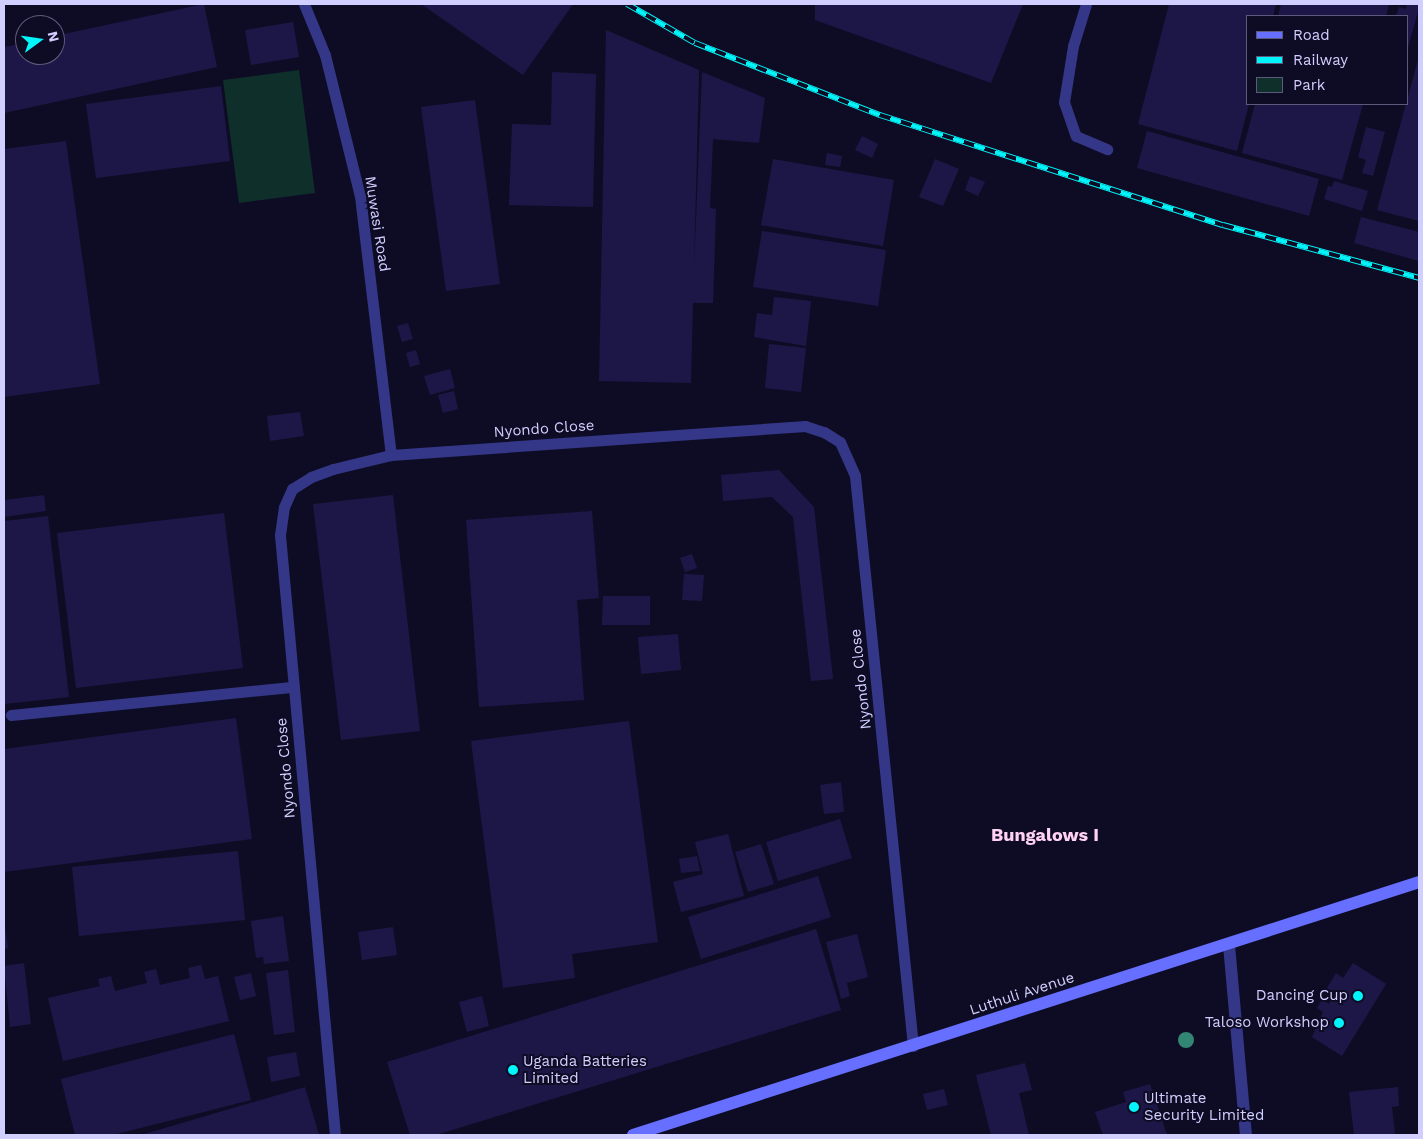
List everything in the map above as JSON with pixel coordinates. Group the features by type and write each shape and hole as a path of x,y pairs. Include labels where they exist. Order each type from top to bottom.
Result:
{"street":[{"name":"Luthuli Avenue","path":"633,1135 1229,945 1419,882"},
{"path":"1229,945 1246,1135"}],"lane":[{"name":"Muwasi Road","path":"304,4 325,54 360,196 391,455"},
{"path":"1086,4 1073,46 1064,102 1076,136 1107,149"},
{"name":"Nyondo Close","path":"335,1135 280,535 284,507 292,489 311,477 391,455 805,426 824,432 840,442 855,476 913,1046"},
{"path":"11,715 294,687"}],"green space":[{"path":"299,70 315,193 239,203 223,80"}],"building":[{"path":"204,4 217,67 4,113 4,47 15,45 15,65 65,65 65,34"},
{"path":"421,4 573,4 523,75"},
{"path":"815,4 1023,4 991,83 815,20"},
{"path":"1169,4 1276,4 1273,15 1246,15 1246,105 1249,105 1237,151 1138,124"},
{"path":"1281,4 1389,4 1386,15 1278,15"},
{"path":"1407,4 1419,4 1408,47 1408,15 1396,15 1399,7 1406,9"},
{"path":"293,22 299,57 251,65 245,30"},
{"path":"606,30 699,70 694,269 702,72 765,98 759,143 713,139 710,208 716,209 713,303 693,303 691,383 599,381"},
{"path":"1419,56 1419,221 1377,210 1406,105 1408,105 1408,96"},
{"path":"552,72 596,74 593,207 509,205 512,124 551,125"},
{"path":"221,86 230,161 96,178 86,104"},
{"path":"475,100 500,284 446,291 421,107"},
{"path":"1255,105 1363,105 1342,180 1242,153"},
{"path":"1366,127 1385,132 1373,176 1362,173 1366,160 1358,157"},
{"path":"1147,131 1319,179 1309,216 1137,168"},
{"path":"862,136 878,144 872,158 855,150"},
{"path":"66,141 100,384 4,397 4,149"},
{"path":"827,153 842,156 840,167 825,165"},
{"path":"773,159 894,180 883,246 761,225"},
{"path":"935,159 959,169 943,206 919,197"},
{"path":"970,176 985,182 978,196 965,190"},
{"path":"1334,181 1368,191 1362,211 1324,199 1328,186 1332,187"},
{"path":"1361,217 1419,232 1419,261 1354,243"},
{"path":"762,231 886,250 878,306 753,287"},
{"path":"774,297 811,301 806,346 754,337 757,313 772,315"},
{"path":"408,323 413,339 402,342 397,326"},
{"path":"769,344 806,348 801,392 765,388"},
{"path":"416,350 420,364 410,367 406,353"},
{"path":"450,369 455,388 430,395 424,376"},
{"path":"454,391 458,409 443,413 438,395"},
{"path":"300,412 304,436 270,441 267,416"},
{"path":"779,470 814,507 833,679 811,681 793,517 772,497 723,501 721,475"},
{"path":"44,495 46,511 4,517 4,500"},
{"path":"393,495 420,731 341,740 313,504"},
{"path":"592,511 599,598 577,600 584,700 479,707 466,520"},
{"path":"224,513 243,668 76,688 57,533"},
{"path":"48,516 69,697 4,704 4,521"},
{"path":"692,554 697,568 685,572 680,558"},
{"path":"684,574 704,575 702,601 682,600"},
{"path":"603,596 650,596 650,625 602,625"},
{"path":"678,634 681,670 641,674 638,637"},
{"path":"236,718 252,839 4,872 4,749"},
{"path":"629,721 658,942 572,954 575,978 503,988 471,741"},
{"path":"841,782 844,812 824,814 820,785"},
{"path":"840,819 852,858 778,881 766,842"},
{"path":"728,834 744,896 681,912 673,882 703,874 695,842"},
{"path":"761,844 774,884 748,892 735,852"},
{"path":"238,851 245,920 79,936 72,867"},
{"path":"697,856 700,871 681,873 679,859"},
{"path":"818,876 831,917 701,959 688,917"},
{"path":"283,916 289,961 264,964 263,957 256,958 251,921"},
{"path":"4,921 8,948 4,949"},
{"path":"393,927 397,955 362,960 358,932"},
{"path":"816,929 841,1010 436,1135 410,1135 387,1062"},
{"path":"857,934 868,977 847,983 850,996 841,999 826,942"},
{"path":"24,963 31,1024 10,1027 4,966"},
{"path":"1353,963 1386,984 1342,1056 1312,1037 1323,1012 1317,1008 1322,1000 1329,1004 1335,993 1327,988 1336,973 1343,978"},
{"path":"201,965 205,979 218,976 229,1021 63,1061 48,998 100,986 98,979 111,976 115,991 147,983 144,972 156,969 160,985 190,978 188,968"},
{"path":"288,970 295,1032 274,1035 266,973"},
{"path":"251,973 256,996 240,1000 234,977"},
{"path":"482,996 489,1026 467,1032 459,1002"},
{"path":"234,1034 251,1100 113,1135 75,1135 61,1079"},
{"path":"296,1052 300,1076 271,1082 267,1057"},
{"path":"1025,1063 1032,1090 1019,1093 1029,1135 991,1135 976,1075"},
{"name":"Ultimate Security Limited","path":"1150,1084 1167,1135 1103,1135 1095,1112 1126,1102 1123,1092"},
{"path":"305,1087 319,1135 141,1135"},
{"path":"1398,1087 1399,1106 1392,1107 1395,1135 1354,1135 1349,1092"},
{"path":"944,1089 948,1105 927,1110 923,1094"}],"railway":[{"path":"627,4 695,43 880,115 1223,225 1419,278"}],"place":[{"name":"Dancing Cup","path":"1358,996"},
{"name":"Taloso Workshop","path":"1339,1023"},
{"name":"Uganda Batteries Limited","path":"513,1070"},
{"name":"Ultimate Security Limited","path":"1134,1107"}],"district":[{"name":"Bungalows I","path":"1045,835"}]}
